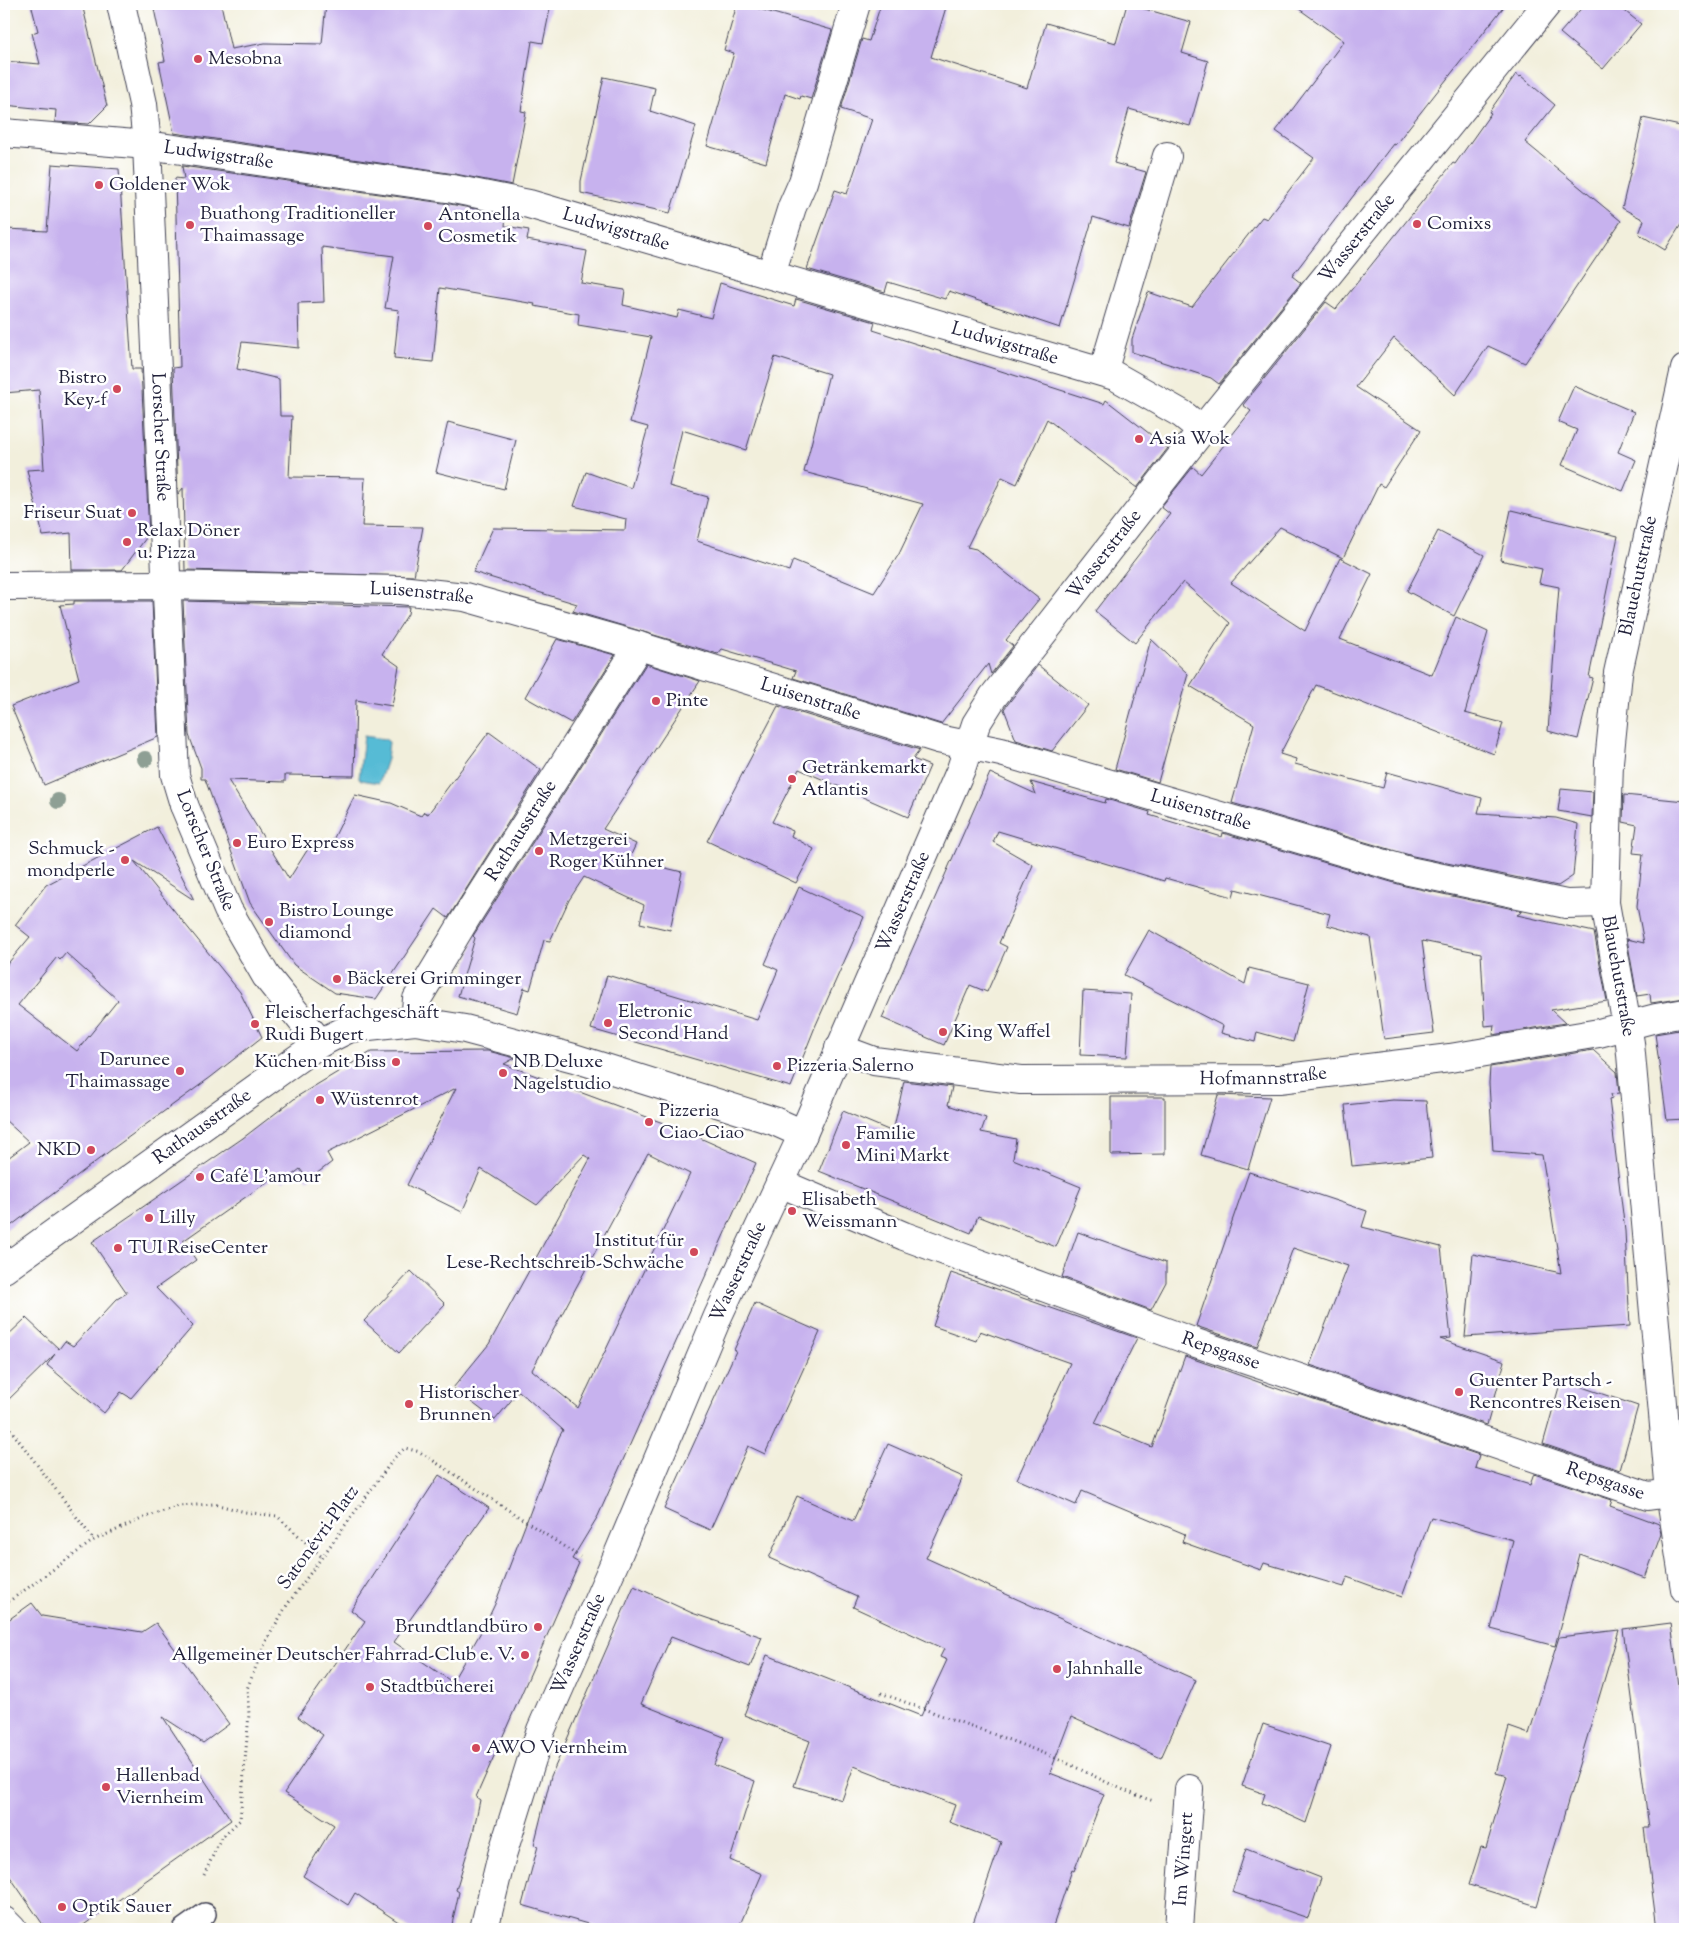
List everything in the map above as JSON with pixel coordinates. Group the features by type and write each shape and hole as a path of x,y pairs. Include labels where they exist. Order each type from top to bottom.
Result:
{"street":[{"name":"Lorscher Straße","path":"121,4 143,104 147,145 175,775 184,805 228,910 266,976 320,1043"},
{"path":"771,274 802,182 856,4"},
{"name":"Wasserstraße","path":"484,1929 502,1855 542,1730 718,1316 803,1134 960,769 976,724 993,697 1202,430 1546,4"},
{"name":"Ludwigstraße","path":"4,133 147,145 453,189 529,204 1115,376 1182,414 1202,430"},
{"path":"1103,372 1167,156"},
{"name":"Blauehutstraße","path":"1685,369 1618,673 1609,762 1605,903 1630,1043 1670,1493 1685,1589"},
{"name":"Luisenstraße","path":"4,586 166,585 400,590 465,597 639,646 938,739 1001,752 1408,871 1566,904 1605,903"},
{"name":"Rathausstraße","path":"415,1021 418,999 470,913 639,646"},
{"name":"Hofmannstraße","path":"839,1048 874,1061 1021,1080 1279,1079 1450,1058 1599,1033 1656,1018 1685,1013"},
{"name":"Rathausstraße","path":"4,1269 320,1043 350,1028 415,1021 465,1029 574,1058 774,1121 803,1134"},
{"name":"Repsgasse","path":"780,1183 904,1236 1196,1343 1648,1496 1670,1493"},
{"name":"Im Wingert","path":"1178,1929 1188,1800"},
{"path":"4,1921 12,1929"}],"lane":[{"path":"184,1929 205,1914"}],"path":[{"path":"4,1421 94,1540"},
{"name":"Satonévri-Platz","path":"204,1875 221,1838 240,1820 249,1714 247,1689 266,1641 287,1605 395,1457 405,1448 420,1452 582,1558 610,1570"},
{"path":"4,1605 94,1540 146,1517 179,1506 214,1504 245,1512 277,1516 322,1557"},
{"path":"881,1692 946,1719 999,1736 1055,1758 1135,1796 1188,1800"}],"water":[{"path":"364,736 385,739 389,742 387,759 379,783 359,778"}],"building":[{"path":"31,4 82,4 107,106 89,124 55,122 56,110 4,105 4,61 40,64 32,33 38,31"},
{"path":"153,4 221,4 231,49 265,43 322,44 326,4 551,4 543,43 532,41 521,111 526,112 512,185 455,174 174,133 159,62 165,61"},
{"path":"737,4 832,30 811,99 801,96 800,99 785,94 766,163 707,146 734,53 724,50"},
{"path":"881,4 947,4 931,57 1027,88 1046,23 1116,43 1127,4 1191,22 1182,53 1208,61 1190,126 1129,109 1114,163 1146,172 1129,228 1093,217 1060,328 949,291 945,299 888,282 885,292 807,269 835,190 847,194 872,119 841,109 862,39 869,41"},
{"path":"1292,4 1506,4 1395,145 1393,144 1292,276 1301,283 1219,384 1211,378 1132,352 1132,339 1148,292 1192,307 1262,217 1267,219 1314,158 1276,131 1344,41"},
{"path":"1585,4 1616,4 1641,24 1603,69 1560,33"},
{"path":"1516,74 1521,76 1555,105 1525,142 1621,221 1525,363 1488,346 1455,395 1394,338 1356,387 1421,430 1384,487 1379,484 1343,558 1280,527 1231,583 1305,631 1340,558 1372,574 1340,639 1432,675 1456,617 1488,632 1465,713 1503,723 1494,754 1316,685 1280,754 1296,759 1295,764 1383,788 1387,772 1482,798 1478,813 1556,818 1578,824 1573,876 1558,886 1413,856 1232,803 1254,724 1190,686 1230,623 1183,582 1135,643 1095,611 1170,514 1161,507 1193,467 1201,474 1251,411 1243,405 1326,302 1336,309 1453,163 1455,164"},
{"path":"604,77 655,88 650,111 696,126 670,213 581,193 581,181"},
{"path":"1643,118 1685,127 1685,218 1665,250 1639,234 1644,220 1622,208"},
{"path":"52,164 119,169 132,369 141,369 149,534 122,570 72,570 71,533 43,536 27,470 44,469 39,390 4,393 4,264 6,229 47,231"},
{"path":"182,166 450,204 506,215 505,226 529,230 527,240 587,251 581,283 625,290 623,305 677,318 679,310 711,318 720,283 794,306 796,299 875,322 873,330 1104,404 1106,400 1168,448 1137,488 1047,419 1017,484 1002,477 967,547 976,549 1039,599 1006,640 1013,646 991,674 988,664 941,724 793,678 796,671 722,649 718,654 573,611 577,604 473,572 493,528 625,530 626,519 574,506 586,472 631,488 648,427 630,422 651,337 578,325 579,314 534,306 535,304 440,288 433,362 394,358 399,310 385,308 394,256 322,247 324,302 298,303 299,348 242,342 237,369 279,379 280,416 292,416 289,477 365,478 362,526 423,527 414,576 185,570 183,488 178,494 173,368 180,367 175,178 184,179","holes":["775,357 829,374 804,472 923,504 899,554 874,593 793,560 789,571 697,541 708,497 669,486 682,430 746,450"]},
{"path":"1574,386 1634,412 1618,452 1636,460 1623,491 1562,465 1577,430 1558,422"},
{"path":"448,422 516,440 504,489 436,472"},
{"path":"1511,510 1618,536 1589,677 1593,678 1578,739 1548,731 1559,587 1539,583 1542,569 1500,560"},
{"path":"1438,531 1484,555 1454,616 1407,591"},
{"path":"74,601 152,601 158,737 44,785 11,706 79,679 60,605 74,604"},
{"path":"183,601 409,607 408,614 382,654 399,666 392,706 356,700 354,776 285,775 285,782 228,780 289,879 313,841 329,848 355,795 391,803 421,816 424,812 428,814 489,732 541,770 448,918 436,909 376,999 335,993 294,965 250,903 205,779 201,779 201,768 189,735"},
{"path":"557,639 615,655 571,723 525,697"},
{"path":"1151,639 1188,674 1158,782 1115,769"},
{"path":"646,664 700,681 603,829 636,844 629,859 682,872 670,930 640,923 644,905 584,877 569,900 550,941 544,940 530,990 524,988 517,1013 458,996 475,938 473,936"},
{"path":"1038,665 1088,705 1052,751 1016,740 1004,709"},
{"path":"778,706 920,750 913,759 930,766 908,817 799,769 772,822 793,831 791,836 814,849 796,883 707,841"},
{"path":"990,773 1036,794 1031,782 1105,803 1106,799 1150,812 1149,815 1222,837 1223,833 1405,886 1523,911 1517,915 1594,932 1607,1001 1551,1010 1565,1023 1493,1035 1494,1025 1485,1026 1481,953 1422,941 1434,1033 1384,1039 1370,937 1327,925 1330,914 1235,889 1233,897 1165,878 1164,881 998,831 993,842 1033,865 999,943 1007,947 987,992 970,985 944,1045 882,1018"},
{"path":"1561,789 1593,792 1592,817 1558,811"},
{"path":"1624,795 1685,801 1685,998 1651,1003 1650,994 1637,996 1627,939 1644,943 1637,906 1643,854 1633,853 1637,825 1623,822"},
{"path":"157,827 194,900 134,861 240,992 262,1037 4,1231 4,1161 29,1142 4,1119 4,968 30,937 15,925 46,885","holes":["66,953 118,1000 77,1051 18,1005 57,957 60,960"]},
{"path":"799,887 864,917 815,1027 791,1087 591,1029 607,975 757,1020 778,970 765,964"},
{"path":"1149,930 1245,984 1249,968 1309,983 1293,1042 1257,1032 1255,1042 1221,1033 1223,1026 1124,975"},
{"path":"1083,991 1131,994 1127,1057 1080,1055"},
{"path":"1685,1029 1685,1119 1667,1120 1655,1034"},
{"path":"1593,1050 1617,1072 1619,1093 1611,1094 1612,1098 1609,1099 1625,1231 1630,1326 1465,1337 1473,1254 1561,1273 1542,1155 1493,1151 1489,1083 1490,1067"},
{"path":"488,1051 515,1058 504,1064 682,1130 756,1163 598,1516 572,1559 579,1563 476,1797 480,1800 473,1833 456,1890 459,1892 451,1929 409,1929 355,1893 348,1905 303,1876 334,1825 284,1793 323,1735 298,1717 365,1621 351,1610 439,1475 489,1508 394,1642 452,1682 485,1625 563,1430 519,1391 495,1420 453,1388 489,1344 590,1159 584,1155 537,1205 481,1169 462,1212 407,1185 456,1088 327,1153 332,1162 308,1180 300,1169 283,1182 277,1175 183,1241 196,1260 156,1288 193,1326 131,1398 121,1392 104,1413 47,1365 55,1354 4,1404 4,1339 26,1318 59,1349 65,1341 73,1346 117,1299 127,1293 92,1242 243,1138 298,1096 371,1052","holes":["648,1153 690,1174 578,1408 532,1370"]},
{"path":"904,1081 952,1087 948,1105 986,1118 981,1132 1016,1139 1013,1159 1081,1187 1056,1247 978,1216 971,1233 819,1171 843,1111 893,1132"},
{"path":"1218,1095 1270,1097 1248,1169 1201,1155"},
{"path":"1111,1097 1165,1097 1165,1154 1111,1155"},
{"path":"1393,1100 1426,1101 1432,1158 1352,1166 1345,1105"},
{"path":"1249,1172 1367,1211 1362,1227 1441,1247 1451,1338 1440,1339 1505,1361 1487,1425 1310,1365 1348,1266 1293,1248 1257,1347 1196,1326"},
{"path":"1078,1232 1166,1263 1166,1282 1151,1310 1062,1277"},
{"path":"411,1271 445,1304 399,1353 364,1321"},
{"path":"951,1273 1137,1338 1095,1423 1152,1447 1185,1356 1298,1396 1299,1394 1479,1455 1475,1468 1530,1485 1534,1474 1612,1500 1610,1506 1659,1524 1661,1534 1645,1578 1579,1554 1555,1646 1491,1629 1513,1540 1431,1517 1402,1597 1347,1577 1344,1587 1264,1563 1261,1570 1182,1542 1185,1534 1082,1491 1076,1505 1017,1479 1070,1363 980,1331 976,1341 933,1326"},
{"path":"755,1303 820,1332 765,1454 748,1446 710,1530 664,1509 736,1351 734,1350"},
{"path":"1561,1380 1638,1406 1620,1470 1543,1444"},
{"path":"888,1444 963,1477 926,1558 1196,1680 1161,1758 1071,1717 1050,1773 1104,1794 1074,1871 1072,1870 1052,1929 971,1929 1001,1842 949,1822 955,1805 854,1766 842,1800 794,1786 810,1741 744,1715 767,1655 921,1716 947,1660 940,1657 944,1649 853,1607 857,1597 769,1558 797,1496 853,1521"},
{"path":"634,1586 692,1613 762,1637 750,1667 671,1637 641,1704 724,1737 714,1765 755,1781 730,1860 762,1874 738,1929 605,1929 522,1905 538,1846 534,1845 551,1776"},
{"name":"Hallenbad Viernheim","path":"32,1603 42,1616 142,1632 156,1623 229,1724 203,1743 163,1717 231,1820 78,1929 46,1929 4,1868 4,1623"},
{"path":"1671,1623 1685,1733 1685,1929 1657,1929 1644,1828 1649,1828 1623,1629"},
{"path":"1619,1630 1537,1906 1469,1885 1481,1847 1486,1848 1507,1776 1496,1773 1509,1727 1529,1734 1559,1637"},
{"path":"1263,1724 1331,1747 1306,1823 1262,1803 1265,1794 1242,1786"},
{"path":"1246,1849 1321,1878 1308,1918 1232,1892"}],"place":[{"name":"Mesobna","path":"198,59"},
{"name":"Goldener Wok","path":"99,185"},
{"name":"Comixs","path":"1417,224"},
{"name":"Buathong Traditioneller Thaimassage","path":"190,225"},
{"name":"Antonella Cosmetik","path":"428,226"},
{"name":"Bistro Key-f","path":"117,389"},
{"name":"Asia Wok","path":"1139,439"},
{"name":"Friseur Suat","path":"132,513"},
{"name":"Relax Döner u. Pizza","path":"127,542"},
{"name":"Pinte","path":"656,701"},
{"name":"Getränkemarkt Atlantis","path":"792,779"},
{"name":"Euro Express","path":"237,843"},
{"name":"Metzgerei Roger Kühner","path":"539,851"},
{"name":"Schmuck - mondperle","path":"125,860"},
{"name":"Bistro Lounge diamond","path":"269,922"},
{"name":"Bäckerei Grimminger","path":"337,979"},
{"name":"Eletronic Second Hand","path":"608,1023"},
{"name":"Fleischerfachgeschäft Rudi Bugert","path":"255,1024"},
{"name":"King Waffel","path":"943,1032"},
{"name":"Küchen mit Biss","path":"396,1062"},
{"name":"Pizzeria Salerno","path":"777,1066"},
{"name":"Darunee Thaimassage","path":"180,1071"},
{"name":"NB Deluxe Nagelstudio","path":"503,1073"},
{"name":"Wüstenrot","path":"320,1100"},
{"name":"Pizzeria Ciao-Ciao","path":"649,1122"},
{"name":"Familie Mini Markt","path":"846,1145"},
{"name":"NKD","path":"91,1150"},
{"name":"Café L'amour","path":"200,1177"},
{"name":"Elisabeth Weissmann","path":"792,1211"},
{"name":"Lilly","path":"149,1218"},
{"name":"TUI ReiseCenter","path":"118,1248"},
{"name":"Institut für Lese-Rechtschreib-Schwäche","path":"694,1252"},
{"name":"Guenter Partsch - Rencontres Reisen","path":"1459,1392"},
{"name":"Historischer Brunnen","path":"409,1404"},
{"name":"Brundtlandbüro","path":"538,1627"},
{"name":"Allgemeiner Deutscher Fahrrad-Club e. V.","path":"525,1655"},
{"name":"Jahnhalle","path":"1057,1669"},
{"name":"Stadtbücherei","path":"370,1687"},
{"name":"AWO Viernheim","path":"476,1748"},
{"name":"Hallenbad Viernheim","path":"106,1787"},
{"name":"Optik Sauer","path":"62,1907"}]}
